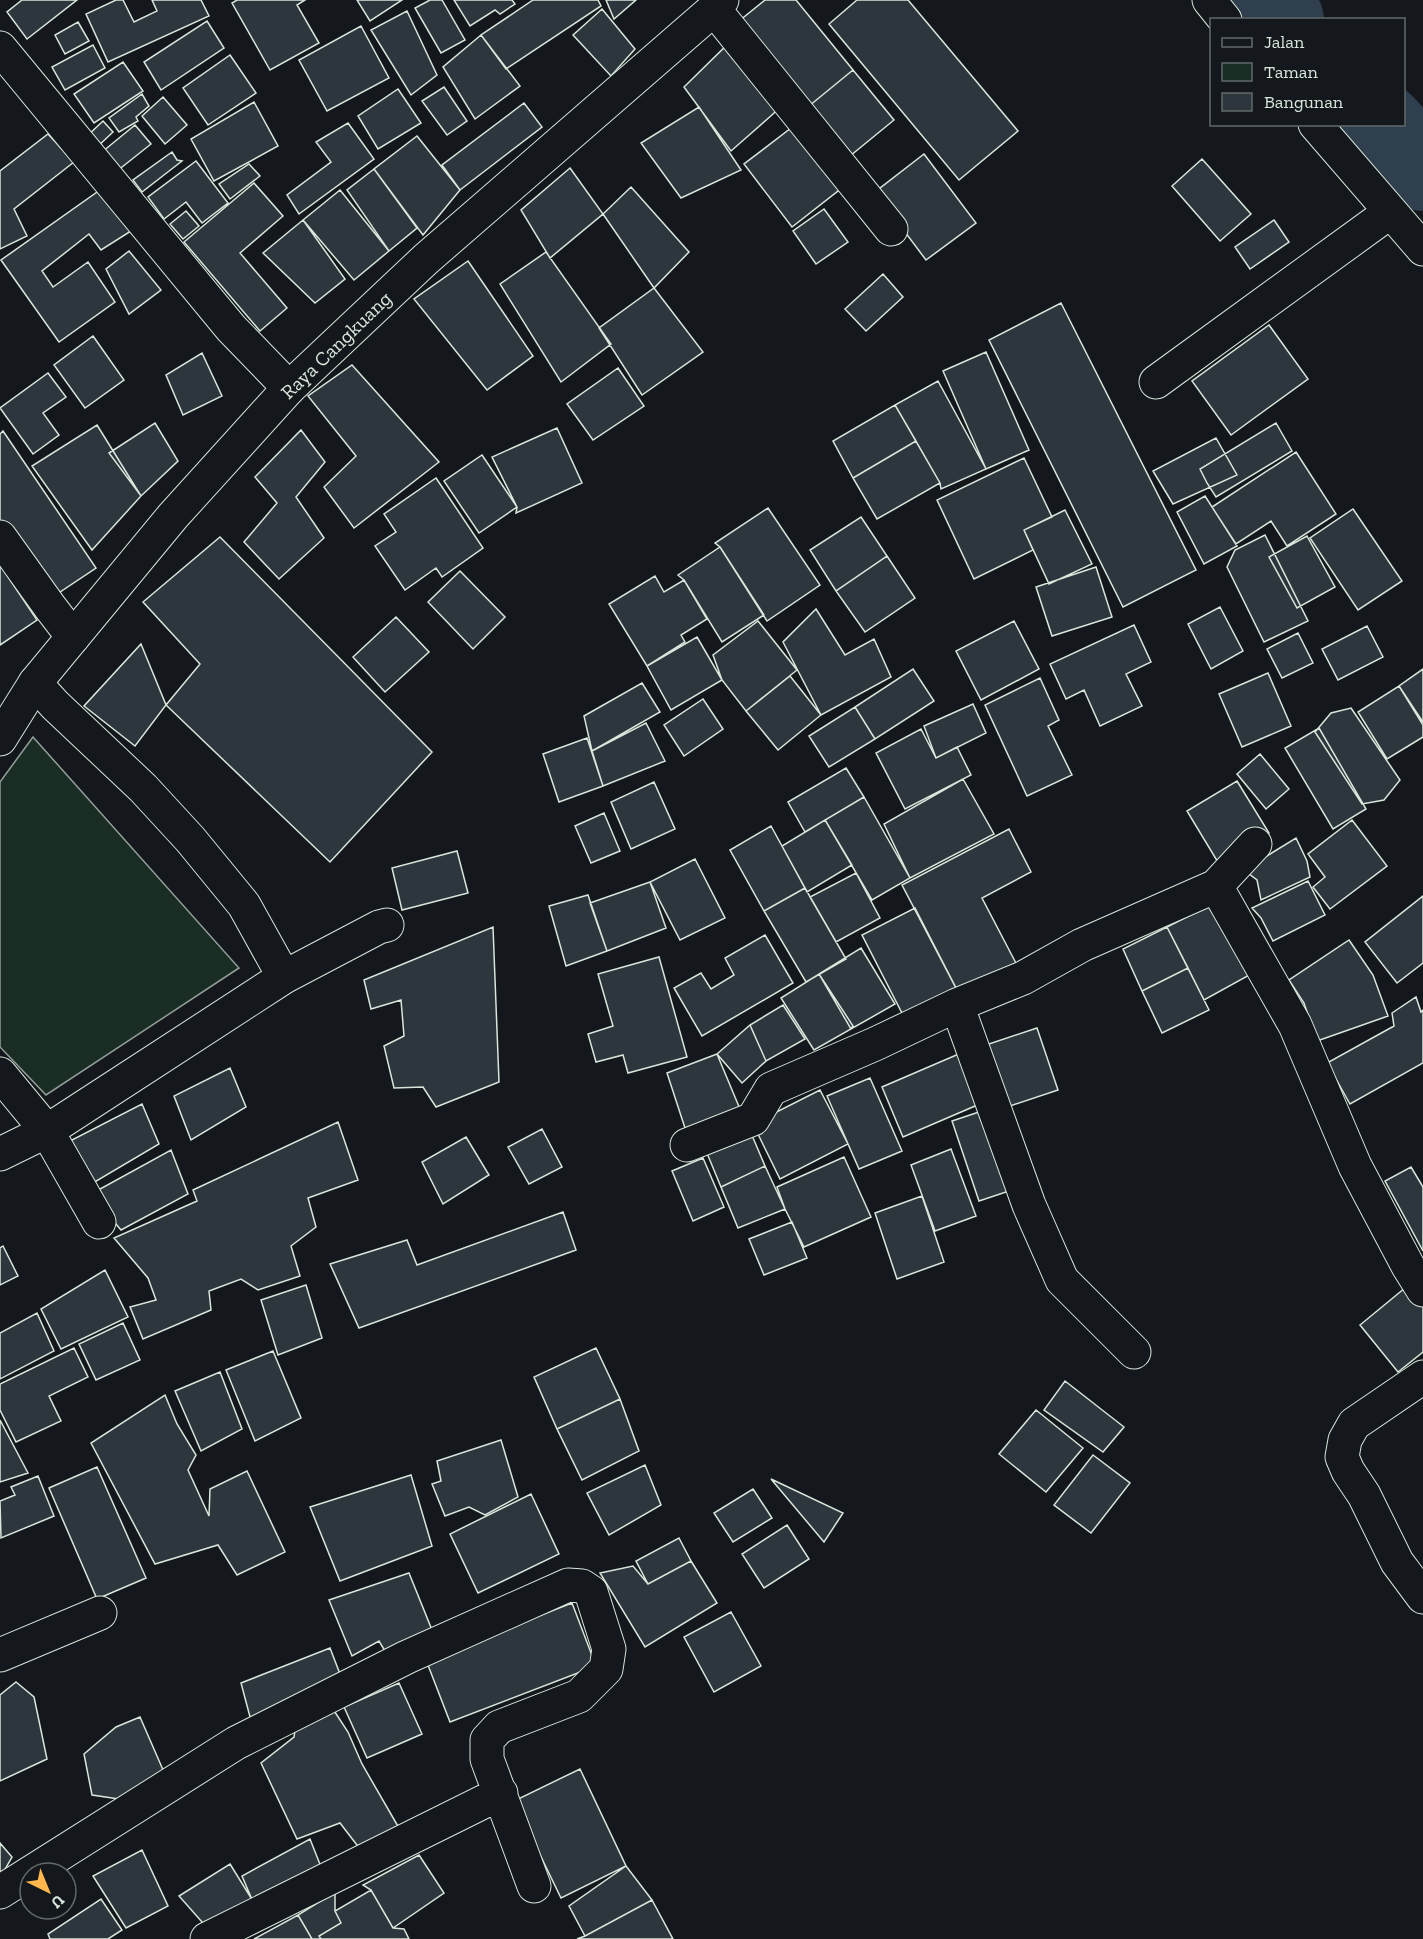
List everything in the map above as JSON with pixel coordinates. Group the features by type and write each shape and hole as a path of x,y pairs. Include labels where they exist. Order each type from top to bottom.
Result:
{"street":[{"path":"1209,0 1223,18"},
{"path":"718,4 891,229"},
{"name":"Raya Cangkuang","path":"0,739 36,683 73,637 173,516 289,388 426,259 718,4"},
{"path":"0,48 231,328 289,388"},
{"path":"1318,126 1423,249"},
{"path":"1156,382 1390,212"},
{"path":"0,537 73,637"},
{"path":"36,683 55,705 143,788 190,839 244,905 284,977"},
{"path":"687,1145 753,1119 771,1089 957,1005 1023,978 1082,945 1216,886 1255,844"},
{"path":"1216,886 1295,1025 1355,1166 1423,1290"},
{"path":"0,1154 47,1131 284,977 379,927 387,925"},
{"path":"957,1005 1029,1205 1062,1280 1134,1352"},
{"path":"0,1074 47,1131 99,1222"},
{"path":"1422,1593 1397,1562 1342,1457 1345,1440 1354,1424 1423,1377"},
{"path":"0,1892 236,1743 407,1657 568,1585 582,1586 591,1592 609,1649 606,1669 579,1696 499,1726 487,1740 487,1759 534,1886"},
{"path":"0,1655 100,1613"},
{"path":"207,1939 501,1792"}],"green space":[{"path":"33,737 239,968 46,1095 0,1047 0,782"}],"building":[{"path":"22,0 77,0 27,39 7,12"},
{"path":"116,0 123,0 134,22 157,11 152,0 201,0 209,16 108,62 86,14"},
{"path":"237,0 305,0 297,5 319,43 270,70 232,3"},
{"path":"357,0 402,0 370,21"},
{"path":"430,0 442,0 465,40 441,53 415,8"},
{"path":"454,0 512,0 515,4 500,14 495,10 470,26"},
{"path":"533,0 598,0 601,6 506,69 481,35"},
{"path":"606,0 636,0 614,19"},
{"path":"765,0 796,0 853,70 809,106 739,21"},
{"path":"857,0 908,0 1018,131 959,180 829,24"},
{"path":"602,9 635,49 611,76 573,35"},
{"path":"407,11 437,75 411,95 371,30"},
{"path":"207,21 224,48 161,90 144,62"},
{"path":"78,22 89,41 65,54 55,35"},
{"path":"361,26 389,78 327,111 299,60"},
{"path":"481,35 520,86 475,119 443,67"},
{"path":"732,40 782,106 731,151 684,87"},
{"path":"93,45 105,68 65,90 52,67"},
{"path":"230,55 256,93 208,125 183,88"},
{"path":"123,62 143,91 94,123 74,94"},
{"path":"853,70 894,120 850,156 809,106"},
{"path":"444,87 467,121 447,135 422,101"},
{"path":"398,89 421,123 378,149 358,116"},
{"path":"142,94 149,106 136,117 138,121 119,132 109,118"},
{"path":"163,97 187,125 165,144 142,116"},
{"path":"254,102 278,146 214,181 191,139"},
{"path":"524,103 542,127 460,190 442,165"},
{"path":"699,107 741,170 681,198 641,143"},
{"path":"103,121 113,132 95,149 85,138"},
{"path":"348,123 374,159 299,214 287,195 331,162 316,142"},
{"path":"135,125 151,144 117,171 102,152"},
{"path":"795,125 843,187 792,227 744,164"},
{"path":"48,134 74,162 14,209 27,236 0,249 0,171"},
{"path":"417,136 460,190 423,235 374,169"},
{"path":"172,152 177,160 182,161 142,192 133,180"},
{"path":"924,154 976,223 926,260 875,192"},
{"path":"1202,159 1251,214 1220,241 1172,186"},
{"path":"196,161 228,203 202,223 186,202 164,219 148,197"},
{"path":"249,164 260,176 230,199 219,184"},
{"path":"570,168 603,214 550,258 521,210"},
{"path":"374,169 417,228 389,251 347,190"},
{"path":"254,183 283,216 240,253 287,308 260,331 184,242"},
{"path":"631,187 689,252 654,288 603,214"},
{"path":"100,190 131,231 101,250 89,234 42,271 53,287 88,262 115,302 59,342 1,260"},
{"path":"340,190 389,251 354,280 303,220"},
{"path":"824,209 848,242 816,264 793,231"},
{"path":"186,211 199,226 183,239 170,224"},
{"path":"303,220 345,279 315,303 263,253"},
{"path":"1274,220 1289,242 1250,269 1235,247"},
{"path":"129,251 161,290 129,314 106,269"},
{"path":"546,252 611,344 561,382 500,284"},
{"path":"468,261 533,356 487,390 414,299"},
{"path":"883,274 903,297 866,331 845,309"},
{"path":"654,288 703,352 642,395 599,328"},
{"path":"1061,303 1196,570 1123,607 989,340"},
{"path":"1269,325 1308,379 1231,435 1192,381"},
{"path":"93,336 124,380 85,408 54,365"},
{"path":"986,352 1029,450 986,469 943,371"},
{"path":"202,353 222,396 183,415 166,375"},
{"path":"352,365 439,462 354,528 324,487 356,456 308,396"},
{"path":"618,368 644,406 593,440 567,404"},
{"path":"48,373 66,397 43,413 59,435 33,454 0,408"},
{"path":"938,381 986,469 941,489 940,483 895,405"},
{"path":"895,405 916,441 853,478 833,441"},
{"path":"155,423 178,461 141,496 109,453"},
{"path":"1276,423 1292,451 1216,497 1200,469"},
{"path":"97,425 141,496 92,550 32,466"},
{"path":"557,428 582,483 516,513 517,507 492,457"},
{"path":"301,430 325,462 296,497 324,538 279,579 244,542 277,503 255,477"},
{"path":"3,431 96,568 51,598 0,522 0,434"},
{"path":"1216,438 1237,475 1173,504 1153,471"},
{"path":"916,441 940,483 877,519 853,478"},
{"path":"1296,452 1336,514 1287,546 1271,521 1236,544 1212,507"},
{"path":"482,455 517,507 479,533 444,481"},
{"path":"1024,458 1052,517 1024,530 1033,550 974,579 937,500"},
{"path":"436,478 483,548 442,577 436,568 405,590 375,546 396,532 384,514"},
{"path":"1205,496 1237,546 1204,564 1177,512"},
{"path":"768,508 820,585 767,621 720,547 715,543"},
{"path":"1353,509 1402,581 1358,610 1310,538"},
{"path":"1065,510 1092,564 1049,584 1024,530"},
{"path":"861,517 887,556 836,591 810,550"},
{"path":"1265,535 1308,621 1264,642 1227,567 1235,550"},
{"path":"1307,536 1335,587 1297,608 1269,557"},
{"path":"220,537 432,752 330,862 166,705 200,664 143,602"},
{"path":"720,547 764,615 722,642 684,580 678,575"},
{"path":"887,556 915,598 865,632 836,591"},
{"path":"0,565 37,620 0,645"},
{"path":"1096,567 1112,617 1052,636 1036,587"},
{"path":"460,571 505,617 473,649 428,602"},
{"path":"655,576 664,592 684,580 707,619 681,635 685,642 647,666 609,604"},
{"path":"1220,607 1243,651 1211,669 1188,624"},
{"path":"816,609 845,655 874,639 891,677 821,715 783,642"},
{"path":"396,617 429,652 385,692 353,657"},
{"path":"758,621 797,670 746,711 722,680 713,655"},
{"path":"1014,621 1039,669 981,700 956,651"},
{"path":"1134,625 1151,662 1126,674 1142,706 1100,726 1084,690 1066,699 1050,664"},
{"path":"1367,626 1383,657 1338,680 1322,649"},
{"path":"1298,633 1313,663 1282,678 1267,649"},
{"path":"697,637 722,680 671,710 647,666"},
{"path":"141,644 166,705 135,746 84,706"},
{"path":"913,669 934,701 875,739 855,707"},
{"path":"1423,669 1423,722 1399,686"},
{"path":"1268,673 1291,726 1242,747 1219,694"},
{"path":"790,676 821,715 778,750 746,711"},
{"path":"1040,678 1059,720 1048,726 1072,775 1027,796 985,705"},
{"path":"642,683 660,712 592,751 584,716"},
{"path":"1399,686 1423,725 1423,737 1387,759 1358,712"},
{"path":"703,699 723,729 684,756 664,725"},
{"path":"973,704 986,733 936,758 924,726"},
{"path":"855,707 875,739 829,767 809,736"},
{"path":"1351,708 1400,780 1384,800 1362,804 1315,732 1331,713"},
{"path":"646,723 665,761 603,786 592,751"},
{"path":"1319,728 1366,809 1333,829 1285,748"},
{"path":"921,729 936,758 957,747 971,775 905,809 876,753"},
{"path":"587,738 603,786 559,802 543,754"},
{"path":"1260,754 1289,789 1266,809 1237,774"},
{"path":"846,768 864,797 805,832 788,802"},
{"path":"963,779 994,834 910,878 884,824"},
{"path":"1237,781 1269,833 1219,864 1187,811"},
{"path":"654,782 675,829 631,849 611,802"},
{"path":"864,797 910,878 872,900 825,820"},
{"path":"604,813 620,851 591,863 575,826"},
{"path":"825,820 852,865 807,892 782,846"},
{"path":"1352,820 1387,866 1330,909 1313,887 1325,877 1308,854"},
{"path":"771,826 805,888 764,911 730,850"},
{"path":"1009,829 1031,872 982,898 1018,967 956,988 902,885"},
{"path":"1296,838 1307,861 1310,877 1261,900 1257,880 1244,870"},
{"path":"457,851 468,893 402,910 392,868"},
{"path":"695,859 725,918 680,940 650,882"},
{"path":"856,873 880,918 836,942 810,897"},
{"path":"1308,881 1325,915 1273,941 1261,918 1252,908"},
{"path":"650,882 666,928 607,951 590,903"},
{"path":"805,888 846,959 806,982 764,911"},
{"path":"588,895 607,951 566,966 549,906"},
{"path":"1423,896 1423,963 1397,983 1365,942"},
{"path":"1216,902 1253,973 1204,1000 1167,927"},
{"path":"915,908 956,988 903,1015 862,935"},
{"path":"493,927 499,1082 436,1107 423,1087 394,1088 384,1046 404,1036 401,1000 371,1009 364,980"},
{"path":"1167,927 1188,968 1142,991 1123,949"},
{"path":"765,935 793,983 702,1036 674,988 701,973 711,989 734,975 725,958"},
{"path":"1349,940 1373,975 1388,1016 1317,1041 1304,1003 1289,980"},
{"path":"861,948 895,1004 851,1029 819,974"},
{"path":"659,957 687,1057 628,1073 623,1055 596,1062 588,1034 613,1026 598,974"},
{"path":"1188,968 1209,1010 1162,1033 1142,991"},
{"path":"819,974 853,1026 814,1050 781,998"},
{"path":"1416,997 1421,1012 1423,1010 1423,1063 1350,1104 1327,1063 1394,1026 1392,1013"},
{"path":"783,1005 805,1039 766,1061 750,1025"},
{"path":"750,1025 766,1061 742,1083 717,1054"},
{"path":"1037,1028 1058,1090 1004,1108 983,1046"},
{"path":"961,1053 982,1103 903,1137 882,1087"},
{"path":"717,1054 740,1109 685,1128 667,1073"},
{"path":"230,1068 246,1107 191,1140 174,1096"},
{"path":"870,1078 902,1151 859,1169 827,1096"},
{"path":"820,1090 848,1144 780,1179 753,1124"},
{"path":"142,1104 159,1144 93,1183 68,1142"},
{"path":"991,1108 1018,1188 979,1201 952,1121"},
{"path":"338,1122 358,1180 308,1198 316,1227 291,1246 300,1276 258,1290 241,1279 209,1291 211,1310 143,1339 130,1307 156,1300 148,1278 114,1238 197,1201 193,1190"},
{"path":"748,1126 765,1166 721,1187 704,1146"},
{"path":"542,1129 562,1167 529,1184 508,1147"},
{"path":"466,1137 489,1175 443,1204 422,1162"},
{"path":"951,1149 976,1216 935,1231 911,1165"},
{"path":"171,1150 188,1194 121,1230 91,1194"},
{"path":"844,1157 871,1217 804,1247 777,1187"},
{"path":"703,1158 724,1207 693,1221 672,1171"},
{"path":"765,1166 785,1209 738,1228 721,1187"},
{"path":"1411,1167 1423,1187 1423,1251 1385,1181"},
{"path":"922,1196 944,1262 897,1279 875,1213"},
{"path":"563,1212 576,1250 359,1328 330,1264 407,1240 417,1265"},
{"path":"792,1222 807,1258 764,1275 749,1239"},
{"path":"3,1246 18,1276 0,1285 0,1248"},
{"path":"105,1270 128,1317 61,1349 41,1309"},
{"path":"306,1285 322,1338 278,1355 261,1300"},
{"path":"1405,1288 1423,1307 1423,1352 1398,1372 1360,1325"},
{"path":"37,1313 54,1351 0,1379 0,1333"},
{"path":"123,1323 140,1360 96,1380 79,1344"},
{"path":"74,1348 88,1377 49,1396 61,1421 16,1442 0,1410 0,1384"},
{"path":"596,1348 620,1399 557,1429 534,1377"},
{"path":"273,1351 301,1418 255,1441 226,1370"},
{"path":"220,1372 242,1429 201,1451 175,1391"},
{"path":"1065,1381 1124,1427 1103,1452 1044,1410"},
{"path":"165,1395 177,1424 196,1455 188,1470 209,1516 210,1489 247,1471 285,1552 237,1575 218,1545 155,1564 91,1443"},
{"path":"620,1399 639,1451 582,1480 557,1429"},
{"path":"1036,1410 1083,1448 1046,1492 999,1454"},
{"path":"0,1420 28,1473 0,1482"},
{"path":"501,1440 518,1497 485,1515 469,1507 445,1516 432,1484 441,1481 437,1461"},
{"path":"1093,1455 1130,1483 1091,1533 1054,1505"},
{"path":"645,1465 661,1505 609,1535 587,1493"},
{"path":"97,1467 146,1578 97,1599 49,1488"},
{"path":"411,1475 432,1546 340,1581 310,1507"},
{"path":"38,1476 54,1516 1,1538 0,1501 15,1495 11,1487"},
{"path":"771,1479 843,1513 824,1542"},
{"path":"753,1489 772,1518 733,1542 714,1513"},
{"path":"531,1494 559,1554 478,1593 450,1534"},
{"path":"787,1525 809,1559 764,1588 742,1554"},
{"path":"679,1538 691,1561 648,1584 636,1561"},
{"path":"691,1561 717,1603 645,1647 600,1573 633,1566 648,1584"},
{"path":"409,1573 434,1635 391,1661 379,1641 352,1656 329,1600"},
{"path":"572,1603 596,1666 450,1722 426,1660"},
{"path":"731,1612 761,1666 714,1692 684,1637"},
{"path":"330,1648 345,1687 254,1732 241,1683"},
{"path":"16,1682 34,1697 47,1759 0,1781 0,1695"},
{"path":"399,1683 422,1734 367,1758 344,1707"},
{"path":"331,1706 348,1732 362,1764 399,1828 360,1849 340,1823 297,1839 261,1763 294,1737 296,1724"},
{"path":"140,1717 167,1779 119,1799 92,1795 84,1754 116,1727"},
{"path":"580,1769 626,1866 561,1898 514,1801"},
{"path":"310,1839 325,1877 256,1909 242,1876"},
{"path":"0,1843 12,1857 0,1878"},
{"path":"142,1850 168,1906 126,1928 93,1876"},
{"path":"419,1855 444,1893 393,1928 371,1890 363,1885"},
{"path":"230,1864 253,1901 210,1931 179,1896"},
{"path":"626,1866 652,1900 585,1936 569,1906"},
{"path":"371,1890 393,1928 404,1929 409,1939 321,1939 319,1936 341,1923 335,1911"},
{"path":"335,1892 335,1911 341,1923 319,1936 321,1939 312,1939 298,1915"},
{"path":"101,1899 122,1930 108,1939 50,1939 48,1934 68,1921 78,1921 78,1914"},
{"path":"652,1900 673,1939 577,1939 585,1936"},
{"path":"298,1915 312,1939 254,1939"}],"waterway":[{"path":"1264,0 1280,18"},
{"path":"1383,126 1423,169"}]}
